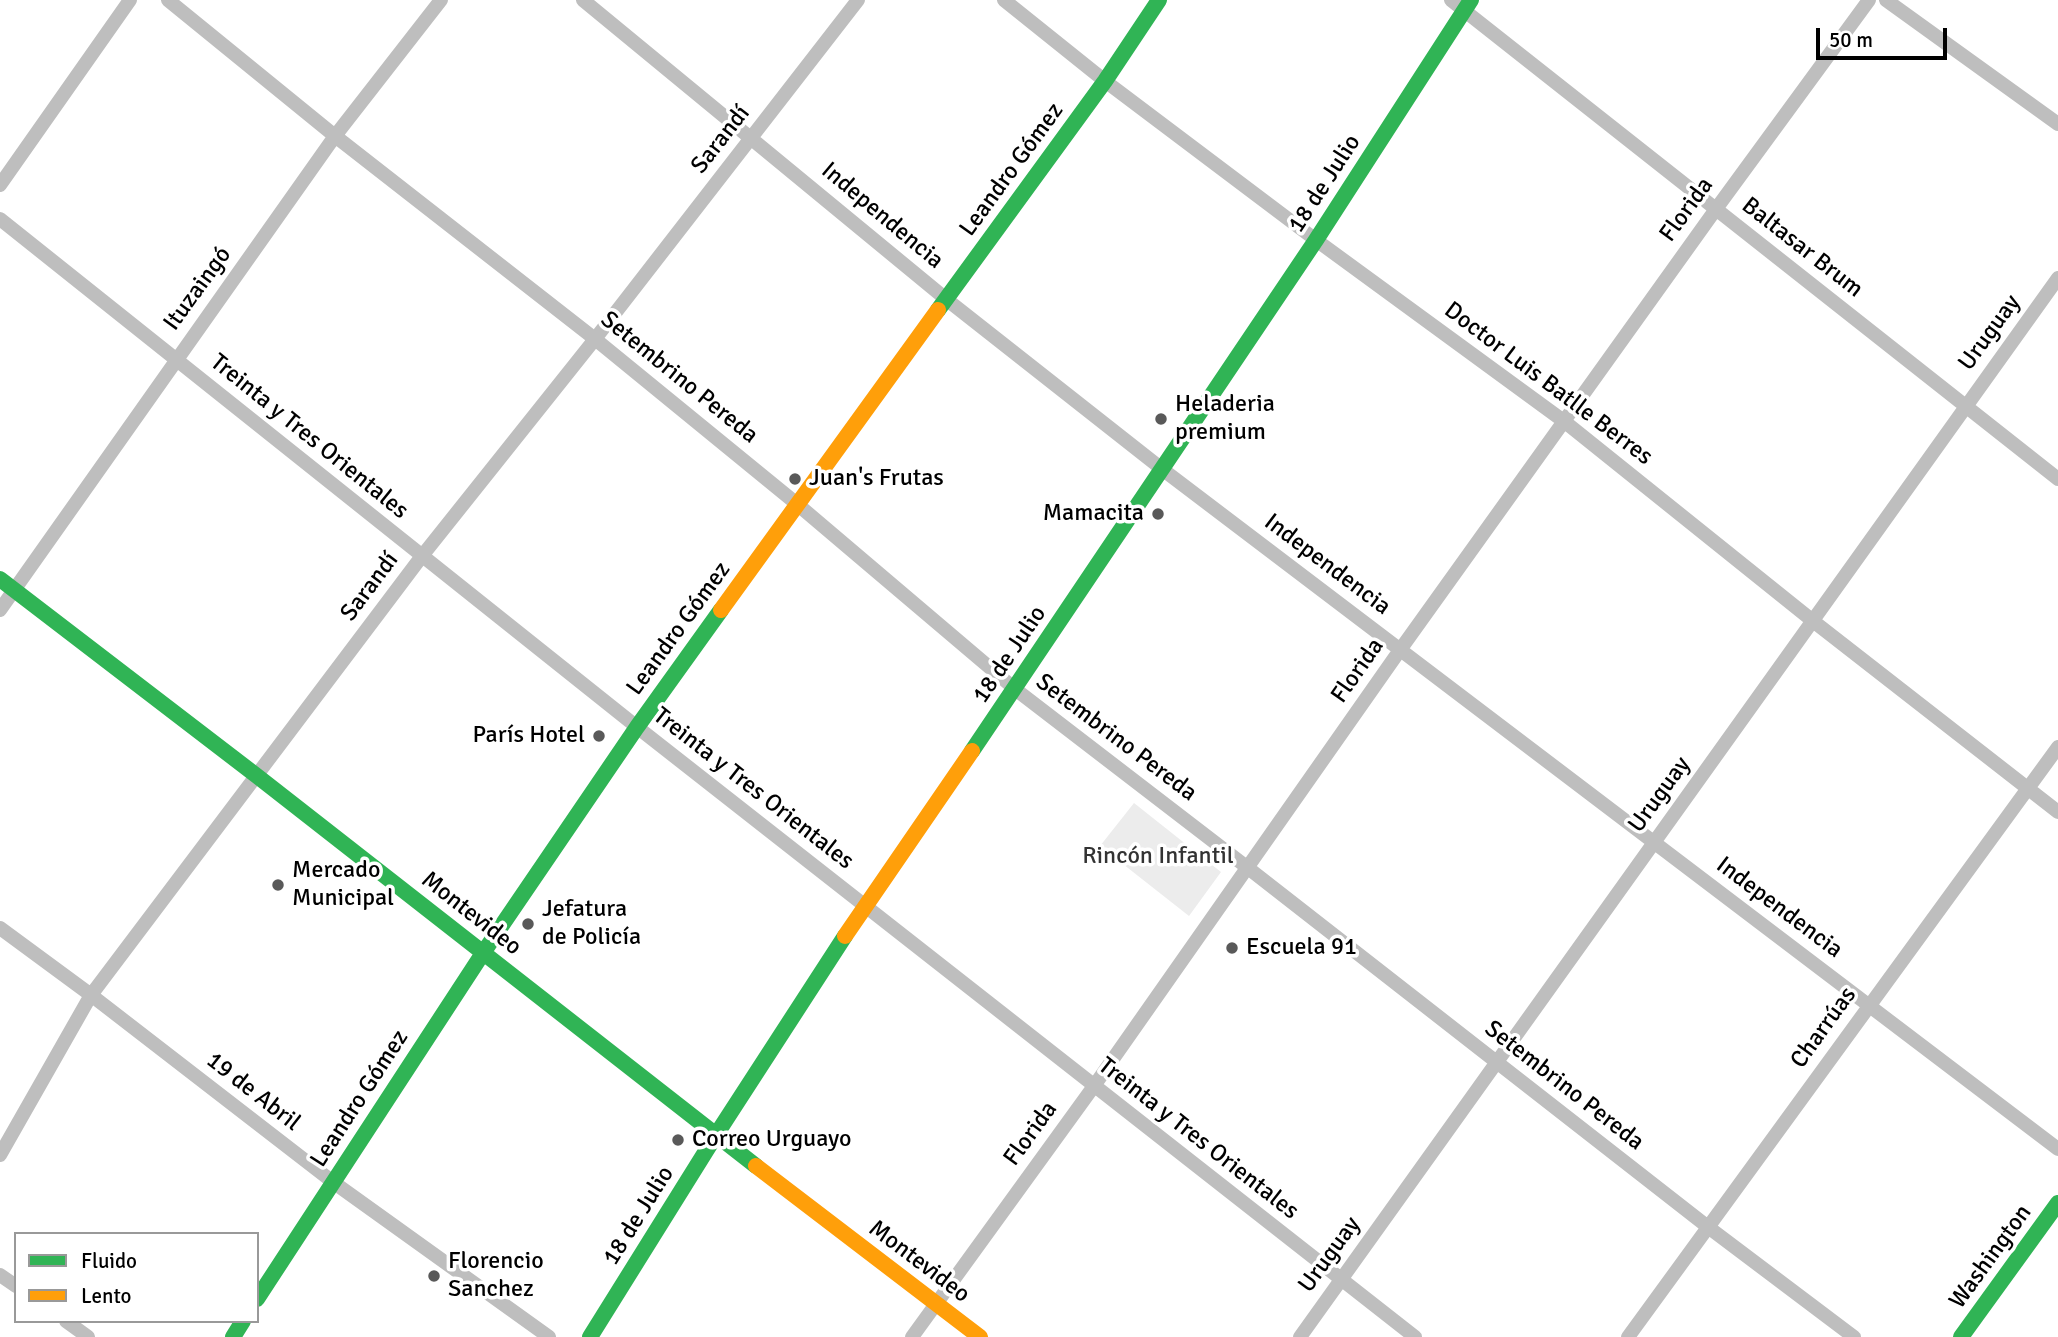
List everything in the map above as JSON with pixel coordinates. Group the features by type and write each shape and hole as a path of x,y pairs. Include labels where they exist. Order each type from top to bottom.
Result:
{"street":[{"path":"0,185 130,0"},
{"name":"Setembrino Pereda","path":"168,0 797,504 1015,689 1248,867 1708,1227 1854,1337"},
{"name":"Ituzaingó","path":"0,610 335,136 441,0"},
{"name":"Independencia","path":"583,0 946,299 1162,469 2058,1149"},
{"name":"Sarandí","path":"0,1155 91,995 422,556 858,0"},
{"name":"Doctor Luis Batlle Berres","path":"1004,0 1105,81 1316,240 1565,422 1813,621 2058,812"},
{"name":"Leandro Gómez","path":"259,1296 483,953 637,727 1105,81 1159,0"},
{"name":"Florida","path":"912,1337 1094,1086 1716,209 1869,0"},
{"path":"1886,0 2058,124"},
{"name":"Baltasar Brum","path":"1462,3 1716,209 2058,479"},
{"name":"18 de Julio","path":"590,1337 716,1135 866,906 1316,240 1462,3"},
{"name":"Treinta y Tres Orientales","path":"0,219 637,727 1416,1337"},
{"name":"Uruguay","path":"1300,1337 2058,278"},
{"name":"Montevideo","path":"0,579 980,1337"},
{"name":"Charrúas","path":"1629,1337 2058,747"},
{"name":"19 de Abril","path":"0,928 334,1182 549,1337"},
{"name":"Washington","path":"1961,1337 2058,1203"},
{"path":"69,1323 88,1337"}],"green space":[{"name":"Rincón Infantil","path":"1134,803 1221,872 1189,916 1100,846"}],"traffic: fast":[{"path":"938,310 1105,81 1159,0"},
{"path":"972,751 1316,240 1471,0"},
{"path":"0,579 756,1166"},
{"path":"259,1296 483,953 637,727 721,610"},
{"path":"590,1337 845,936"},
{"path":"1961,1337 2058,1203"},
{"path":"233,1337 242,1323"}],"traffic: slow":[{"path":"721,610 938,310"},
{"path":"845,936 972,751"},
{"path":"756,1166 980,1337"}],"place":[{"name":"Heladeria premium","path":"1161,419"},
{"name":"Juan's Frutas","path":"795,479"},
{"name":"Mamacita","path":"1158,514"},
{"name":"París Hotel","path":"599,736"},
{"name":"Mercado Municipal","path":"278,885"},
{"name":"Jefatura de Policía","path":"528,924"},
{"name":"Escuela 91","path":"1232,948"},
{"name":"Correo Urguayo","path":"678,1140"},
{"name":"Florencio Sanchez","path":"434,1276"}]}
